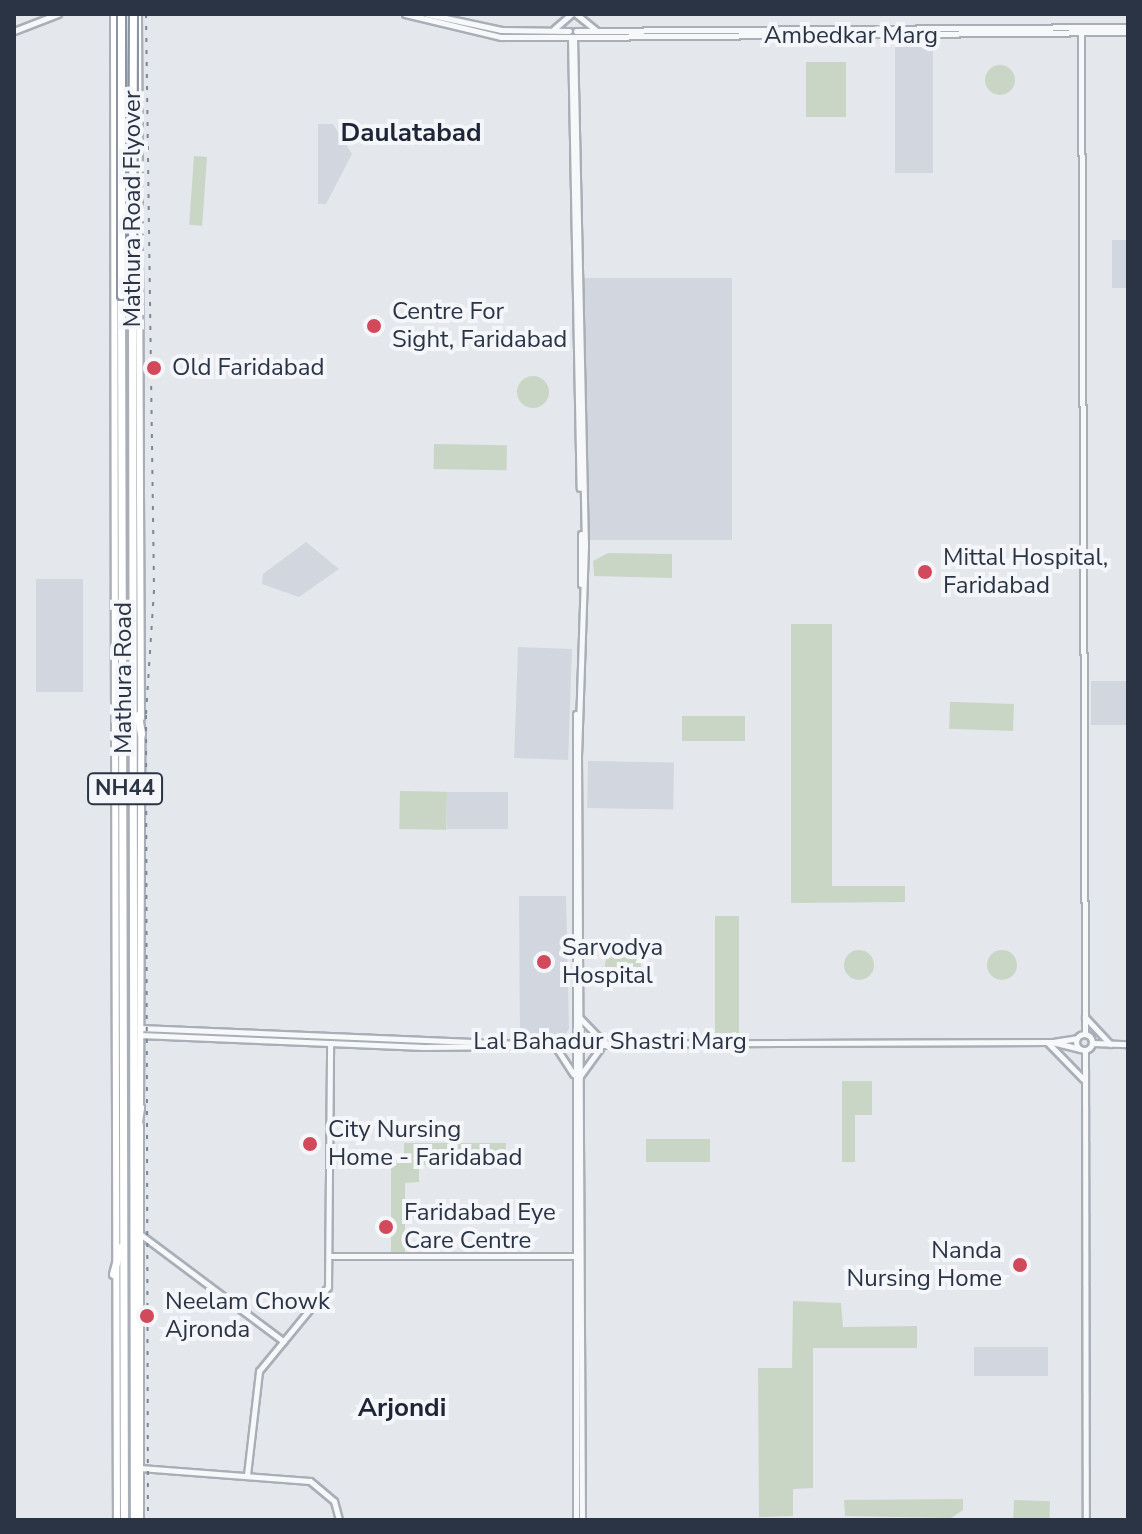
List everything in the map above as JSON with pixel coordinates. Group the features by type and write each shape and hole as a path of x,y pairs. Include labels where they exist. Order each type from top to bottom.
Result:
{"highway":[{"name":"Mathura Road Flyover","path":"121,14 122,341"},
{"name":"Mathura Road Flyover","path":"134,693 132,295 135,14"},
{"path":"116,302 122,341"},
{"name":"Mathura Road","path":"122,341 124,1520"},
{"path":"134,693 141,734"},
{"name":"Mathura Road","path":"133,1361 134,693"},
{"path":"115,701 124,744"},
{"path":"133,1153 140,1107"},
{"path":"113,1274 124,1237"},
{"path":"133,1361 139,1405"},
{"name":"NH44","path":"133,1361 134,1520"}],"main road":[{"path":"114,14 113,1274 117,1520"},
{"path":"135,14 138,46 141,734 140,1520"},
{"path":"115,45 127,40 138,46"}],"street":[{"path":"14,31 58,14"},
{"name":"Ambedkar Marg","path":"405,14 501,37 559,37 573,33 583,37 1128,30"},
{"name":"Ambedkar Marg","path":"427,14 501,30 573,33 1081,31"},
{"path":"549,31 574,14"},
{"path":"574,14 602,31"},
{"path":"574,14 582,545 576,1045 579,1520"},
{"path":"1081,31 1084,1016 1085,1034 1093,1043"},
{"path":"559,37 573,52"},
{"path":"576,1045 580,1018 585,546 573,52 583,37"},
{"path":"1084,1016 1110,1044"},
{"path":"576,1076 604,1045 580,1018"},
{"name":"Lal Bahadur Shastri Marg","path":"140,1032 576,1045 1049,1042 1083,1050"},
{"path":"1049,1042 1085,1034"},
{"path":"1077,1038 1083,1050 1086,1520"},
{"path":"247,1475 256,1382 283,1341 326,1294 329,1256 330,1040 557,1049 576,1045"},
{"path":"1049,1042 1083,1080"},
{"path":"1083,1050 1093,1043 1128,1044"},
{"path":"557,1049 576,1076"},
{"path":"140,1234 283,1341"},
{"path":"329,1256 578,1256"},
{"path":"140,1468 247,1475 321,1486 339,1520"}],"shaded area":[{"path":"895,43 933,43 933,173 895,173"},
{"path":"318,124 333,124 352,154 326,204 318,204"},
{"path":"1112,240 1128,240 1128,288 1112,288"},
{"path":"584,278 732,278 732,540 584,540"},
{"path":"306,542 339,569 299,597 262,584 263,574"},
{"path":"36,579 83,579 83,692 36,692"},
{"path":"518,647 572,649 568,760 514,758"},
{"path":"1091,681 1128,681 1128,725 1091,725"},
{"path":"588,761 674,763 673,809 587,808"},
{"path":"447,792 508,792 508,829 447,829"},
{"name":"Sarvodya Hospital","path":"519,896 566,896 569,1029 563,1037 520,1037"},
{"path":"974,1347 1048,1347 1048,1376 974,1376"}],"green space":[{"path":"806,62 846,62 846,117 806,117"},
{"path":"1000,65 1011,69 1015,80 1011,91 1000,95 989,91 985,80 989,69"},
{"path":"194,156 207,157 202,226 189,225"},
{"path":"533,376 545,380 549,392 545,404 533,408 521,404 517,392 521,380"},
{"path":"434,444 507,445 507,470 434,469"},
{"path":"608,553 672,554 672,578 594,576 593,561"},
{"path":"791,624 832,624 832,886 905,886 905,902 791,903"},
{"path":"950,702 1014,704 1013,731 949,729"},
{"path":"682,716 745,716 745,741 682,741"},
{"path":"400,791 447,792 446,830 399,829"},
{"path":"715,916 739,916 739,1038 715,1038"},
{"path":"623,948 635,954 641,966 635,978 623,984 611,978 605,966 611,954"},
{"path":"859,950 865,951 873,959 873,971 865,979 859,980 853,979 845,971 844,965 845,959 853,951"},
{"path":"1002,950 1013,954 1017,965 1013,976 1002,980 991,976 987,965 991,954"},
{"path":"842,1081 872,1081 872,1115 855,1115 855,1162 842,1162"},
{"path":"646,1139 710,1139 710,1162 646,1162"},
{"path":"404,1143 506,1143 505,1165 419,1165 419,1182 405,1183 405,1252 391,1252 391,1160 404,1160"},
{"path":"793,1301 841,1303 843,1327 917,1326 917,1348 813,1348 813,1488 793,1489 793,1516 759,1517 758,1368 792,1368"},
{"path":"963,1499 963,1510 951,1518 845,1516 844,1500"},
{"path":"1014,1500 1050,1501 1049,1520 1013,1520"}],"railway":[{"path":"146,14 154,590 146,715 148,1520"}],"place":[{"name":"Centre For Sight, Faridabad","path":"374,326"},
{"name":"Old Faridabad","path":"154,368"},
{"name":"Mittal Hospital, Faridabad","path":"925,572"},
{"name":"Sarvodya Hospital","path":"544,962"},
{"name":"City Nursing Home - Faridabad","path":"310,1144"},
{"name":"Faridabad Eye Care Centre","path":"386,1227"},
{"name":"Nanda Nursing Home","path":"1020,1265"},
{"name":"Neelam Chowk Ajronda","path":"147,1316"}],"district":[{"name":"Daulatabad","path":"411,133"},
{"name":"Arjondi","path":"402,1408"}]}
